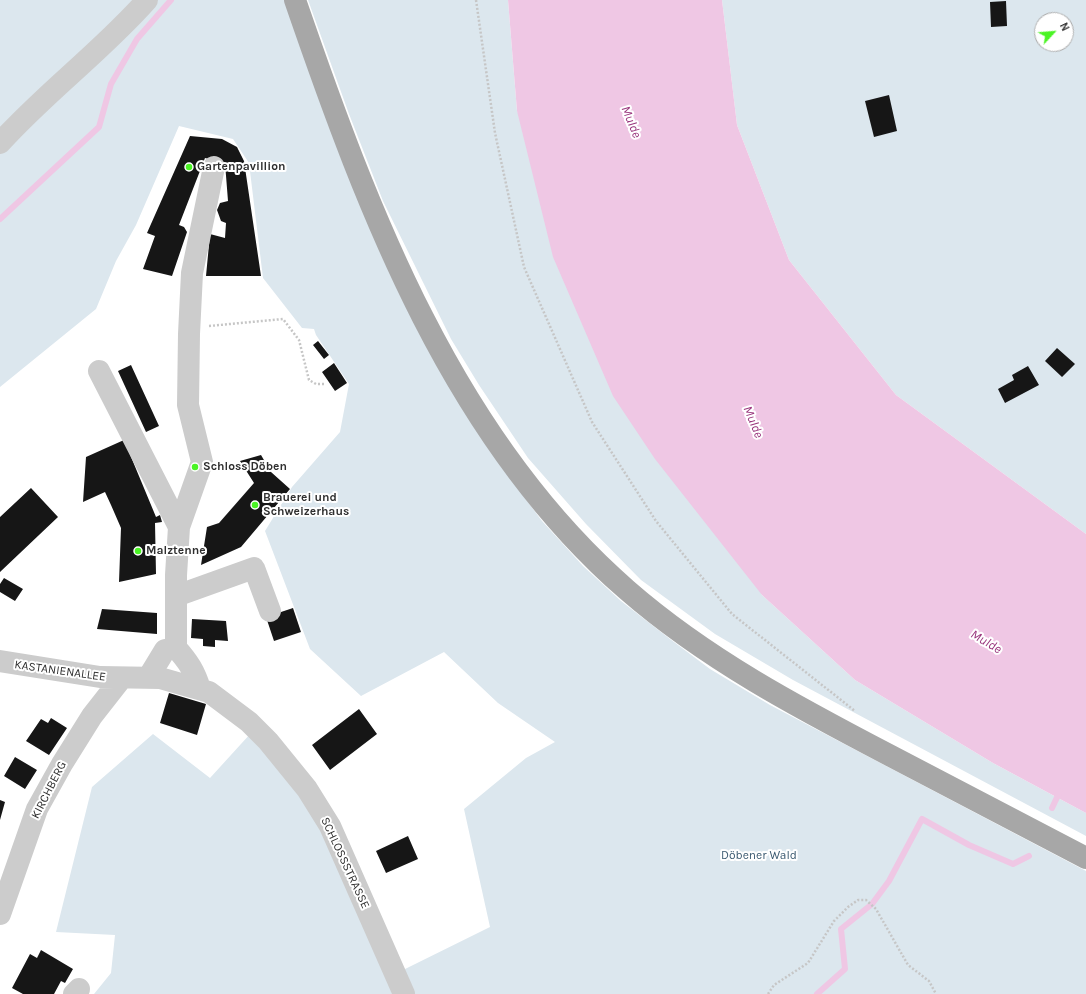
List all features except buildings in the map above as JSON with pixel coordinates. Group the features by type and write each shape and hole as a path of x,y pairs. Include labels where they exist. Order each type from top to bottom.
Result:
{"main road":[{"path":"295,0 319,70 361,179 400,268 429,327 457,378 510,460 551,513 591,557 674,628 717,658 776,694 1086,858"}],"street":[{"path":"0,143 18,123 104,46 147,0"},
{"path":"200,689 195,673 187,660 176,648 176,596 179,528 202,462 188,405 189,328 192,273 214,167"},
{"path":"99,371 179,528"},
{"path":"176,596 254,568 270,611"},
{"path":"148,678 165,650 176,648"},
{"name":"KASTANIENALLEE","path":"0,661 57,671 121,679"},
{"name":"SCHLOSSSTRASSE","path":"121,679 160,678 209,692 249,722 268,741 307,789 333,833 404,994"},
{"name":"KIRCHBERG","path":"0,914 37,809 92,716 121,679"}],"path":[{"path":"476,0 494,133 524,267 592,422 656,521 732,614 858,714"},
{"path":"189,328 283,319 299,340 309,380 316,384 324,384"},
{"path":"768,994 774,985 808,963 834,921 848,907 858,900 866,900 876,909 908,965 929,981 936,994"}],"green space":[{"name":"Döbener Wald","path":"0,0 286,0 448,384 501,466 542,521 583,566 621,601 710,669 770,705 1086,871 1086,994 94,994 111,973 115,935 56,932 92,787 153,734 210,778 251,733 297,787 401,971 490,927 464,809 526,758 555,742 498,703 444,652 361,696 310,649 265,531 292,487 340,432 349,384 316,335 314,329 302,328 263,278 249,163 233,139 179,126 136,225 116,261 96,309 0,387"},
{"path":"308,0 508,0 517,111 762,595 855,680 993,763 1086,813 1086,836 793,680 715,634 641,580 586,524 528,458 479,385 451,339 383,201 349,114"},
{"path":"722,0 1086,0 1086,534 896,395 789,260 737,125"}],"water":[{"name":"Mulde","path":"508,0 722,0 737,125 789,260 896,395 1086,534 1086,813 993,763 855,680 762,595 655,459 613,396 553,257 517,111"}],"waterway":[{"path":"0,219 99,127 111,84 137,39 171,0"},
{"path":"1052,808 1060,791"},
{"path":"817,994 845,969 841,929 872,904 889,881 922,819 969,845 1013,864 1029,856"}],"place":[{"name":"Gartenpavillion","path":"189,167"},
{"name":"Schloss Döben","path":"195,467"},
{"name":"Brauerei und Schweizerhaus","path":"255,505"},
{"name":"Malztenne","path":"138,551"}]}
